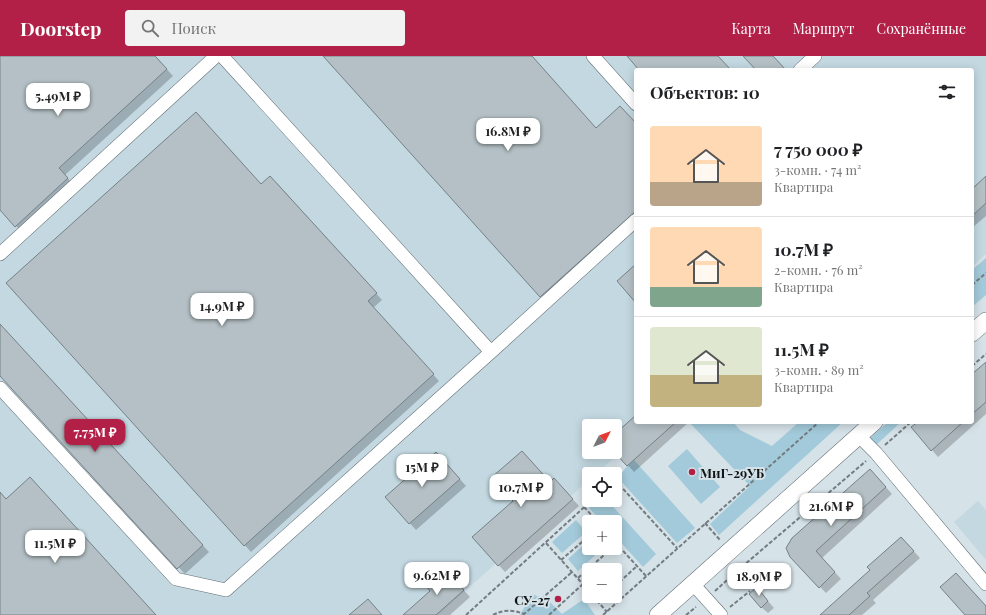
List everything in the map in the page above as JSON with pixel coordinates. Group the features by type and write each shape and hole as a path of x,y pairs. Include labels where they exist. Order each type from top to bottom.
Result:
{"main road":[{"path":"974,332 986,321"},
{"path":"658,615 872,424"}],"lane":[{"path":"0,254 216,56"},
{"path":"222,56 491,352"},
{"path":"593,56 634,102"},
{"path":"802,68 815,56"},
{"path":"0,388 176,579 226,590 634,222"},
{"path":"859,436 876,453 986,584"},
{"path":"693,584 707,600 725,611"}],"path":[{"path":"974,283 986,273"},
{"path":"974,364 986,354"},
{"path":"603,615 816,424"},
{"path":"688,614 707,600 744,565 909,424"},
{"path":"622,488 677,548"},
{"path":"466,615 584,507 591,515"},
{"path":"546,542 582,583"},
{"path":"561,560 582,542"},
{"path":"622,550 646,576"},
{"path":"578,578 604,555"},
{"path":"622,580 637,566"},
{"path":"494,615 507,610 516,611 524,615 572,572"},
{"path":"549,615 582,585"},
{"path":"725,611 750,590"},
{"path":"600,603 607,612"}],"shaded area":[{"path":"0,56 986,56 986,254 974,265 974,68 634,68 634,424 652,424 622,451 622,419 582,419 582,459 613,459 604,467 582,467 582,486 438,615 0,615"},
{"path":"986,258 986,295 974,305 974,268"},
{"path":"691,424 735,424 740,430 772,446 797,424 841,424 719,535 710,524 750,486"},
{"path":"886,424 899,424 875,446 869,439"},
{"path":"687,449 720,487 701,504 668,466"},
{"path":"634,460 695,528 677,543 622,482 622,473"},
{"path":"978,501 986,510 986,560 954,522"},
{"path":"613,507 621,515 596,515 589,508"},
{"path":"622,517 656,554 643,567 622,544"},
{"path":"576,520 582,527 582,536 562,553 552,542"},
{"path":"582,546 582,555 595,555 587,563 582,563 582,567 578,571 568,559"},
{"path":"532,594 549,601 562,614 582,600 582,603 587,603 595,615 520,615"}],"building":[{"path":"0,56 155,56 167,69 59,168 68,178 15,227 0,210"},
{"path":"323,56 532,56 596,128 620,106 634,121 634,213 540,297"},
{"path":"627,56 718,56 729,68 637,68"},
{"path":"743,56 773,56 784,68 754,68"},
{"path":"196,112 261,184 270,176 377,293 368,301 434,374 244,546 6,283"},
{"path":"986,176 986,203 974,214 974,187"},
{"path":"634,266 634,301 617,281"},
{"path":"0,324 203,545 177,569 0,376"},
{"path":"986,362 986,402 974,412 974,372"},
{"path":"634,417 634,424 674,424 627,466 621,459 622,459 622,428"},
{"path":"915,424 961,424 931,451 911,427"},
{"path":"522,451 550,482 554,478 573,499 498,566 472,537 513,501 492,477"},
{"path":"436,452 460,479 409,524 385,497"},
{"path":"870,469 886,487 816,551 835,572 819,588 790,557 786,548 792,538"},
{"path":"30,477 156,615 0,615 0,492 6,499"},
{"path":"901,537 914,551 867,593 870,596 849,615 820,615 870,570 867,567"},
{"path":"445,569 464,590 436,615 403,615 430,591 426,586"},
{"path":"956,573 986,606 986,615 965,615 940,587"},
{"path":"757,587 768,601 761,608 749,594"},
{"path":"368,599 382,615 349,615"}],"place":[{"name":"МиГ-29УБ","path":"692,472"},
{"name":"СУ-27","path":"558,599"}]}
